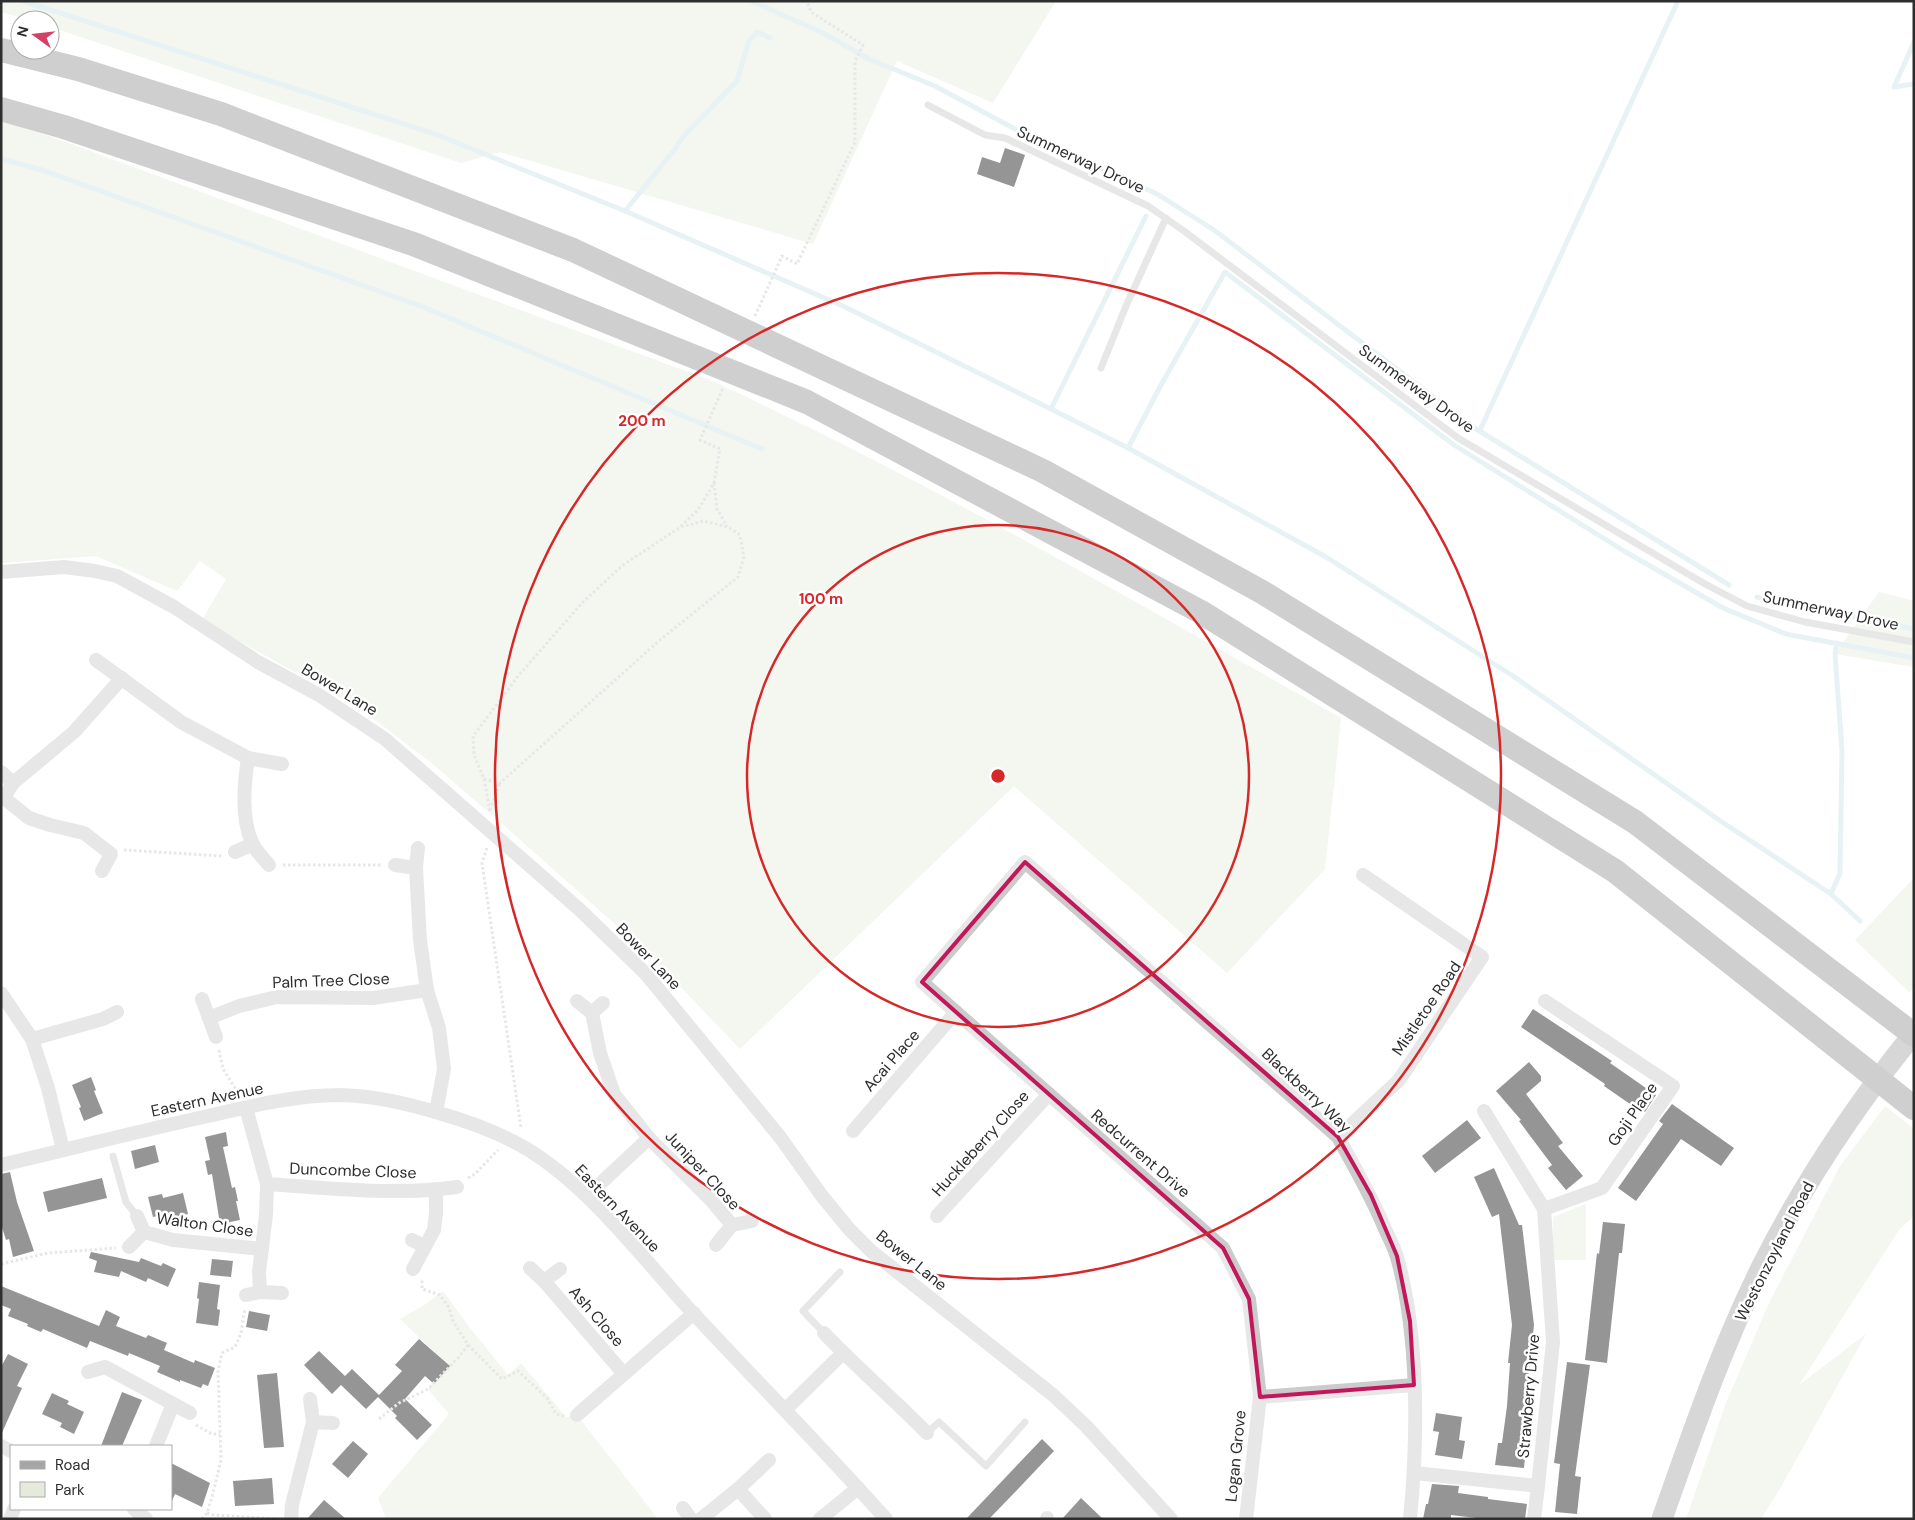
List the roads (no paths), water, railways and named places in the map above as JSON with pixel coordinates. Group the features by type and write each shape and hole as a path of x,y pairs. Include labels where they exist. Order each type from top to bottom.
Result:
{"highway":[{"path":"1,50 78,69 221,114 573,250 1043,471 1262,592 1635,822 1914,1034"},
{"path":"1,109 64,126 416,245 816,407 1201,612 1615,871 1914,1108"}],"main road":[{"name":"Westonzoyland Road","path":"1662,1519 1696,1424 1761,1268 1794,1207 1838,1134 1914,1034"}],"street":[{"name":"Bower Lane","path":"1,572 64,567 117,576 174,607 258,662 349,713 385,739 579,909 646,974 780,1138 822,1196 849,1229 871,1251 1053,1395 1086,1426 1171,1519"},
{"path":"96,660 181,722 248,758 282,764"},
{"path":"102,871 117,852 84,833 29,818 3,801 13,783 74,732 122,678"},
{"path":"248,758 244,782 245,814 253,844 268,865"},
{"path":"1,772 13,783"},
{"path":"235,852 253,844"},
{"path":"418,848 416,868 420,940 427,990 439,1028 444,1069 436,1112"},
{"name":"Redcurrent Drive","path":"1025,862 922,982 1223,1248 1250,1299 1260,1397"},
{"name":"Blackberry Way","path":"1025,862 1338,1138 1371,1195 1397,1256 1410,1321 1414,1385 1415,1472 1410,1519"},
{"path":"395,865 416,868"},
{"name":"Mistletoe Road","path":"1338,1138 1398,1080 1482,957 1363,876"},
{"name":"Palm Tree Close","path":"209,1018 239,1006 277,997 374,998 427,990"},
{"path":"1,993 32,1040 48,1088 63,1150"},
{"path":"202,999 216,1037"},
{"path":"577,1001 592,1013 603,1003"},
{"name":"Goji Place","path":"1544,1210 1602,1188 1673,1086 1545,1001"},
{"path":"32,1040 102,1019 117,1012"},
{"name":"Acai Place","path":"853,1131 956,1012"},
{"name":"Juniper Close","path":"592,1013 600,1053 614,1094 649,1138 711,1200 732,1226"},
{"path":"102,1019 107,1033"},
{"name":"Huckleberry Close","path":"937,1216 1049,1094"},
{"name":"Eastern Avenue","path":"1,1165 246,1108 310,1096 338,1095 406,1102 471,1122 528,1150 554,1168 587,1196 886,1519"},
{"path":"246,1108 267,1184 259,1272 260,1292"},
{"name":"Strawberry Drive","path":"1484,1112 1544,1210 1553,1342 1534,1519"},
{"name":"Juniper Close","path":"587,1196 649,1138"},
{"name":"Duncombe Close","path":"267,1184 391,1190 436,1190 457,1187"},
{"name":"Duncombe Close","path":"413,1269 434,1230 436,1190"},
{"name":"Walton Close","path":"137,1216 144,1232"},
{"name":"Juniper Close","path":"716,1245 732,1226 752,1222"},
{"name":"Walton Close","path":"144,1232 173,1240 262,1249"},
{"name":"Walton Close","path":"129,1247 144,1232"},
{"path":"412,1240 422,1251"},
{"name":"Ash Close","path":"530,1268 544,1281 624,1374"},
{"name":"Ash Close","path":"544,1281 560,1269"},
{"path":"246,1295 260,1292 282,1293"},
{"path":"576,1415 694,1313"},
{"path":"824,1333 927,1433"},
{"path":"786,1409 843,1353"},
{"path":"88,1372 105,1367 190,1414"},
{"path":"1260,1397 1414,1385"},
{"name":"Logan Grove","path":"1246,1519 1260,1397"},
{"path":"291,1519 292,1504 313,1422 310,1399"},
{"path":"156,1445 172,1404"},
{"path":"313,1422 333,1423"},
{"path":"701,1519 738,1489 769,1460"},
{"path":"1415,1472 1538,1486"},
{"path":"820,1519 858,1488"},
{"path":"738,1489 765,1519"},
{"path":"135,1510 146,1519"}],"lane":[{"name":"Summerway Drove","path":"928,105 986,135 1005,138 1139,201 1166,218 1458,438 1705,584 1747,606 1806,622 1914,642"},
{"path":"1101,368 1126,306 1166,218"},
{"path":"113,1156 126,1202 137,1216"},
{"path":"824,1333 803,1310 840,1272"},
{"path":"927,1433 940,1422 986,1466 1025,1422"}],"waterway":[{"path":"23,1 435,134 625,211 845,307 1051,409 1128,448 1326,557 1513,676 1722,822 1831,894 1860,921"},
{"path":"751,1 823,33 869,59 935,86 1017,130 1157,194 1214,230 1473,427 1729,585"},
{"path":"1480,430 1678,1"},
{"path":"625,211 682,138 737,81 749,41 757,32 770,38"},
{"path":"1914,42 1894,87 1914,84"},
{"path":"1,159 42,170 423,307 762,449"},
{"path":"1051,409 1146,216"},
{"path":"1128,448 1161,385 1225,272 1454,445 1624,551 1723,608 1786,634 1914,658"},
{"path":"1757,597 1914,629"},
{"path":"1831,894 1840,873 1842,751 1835,654 1837,643"}]}
